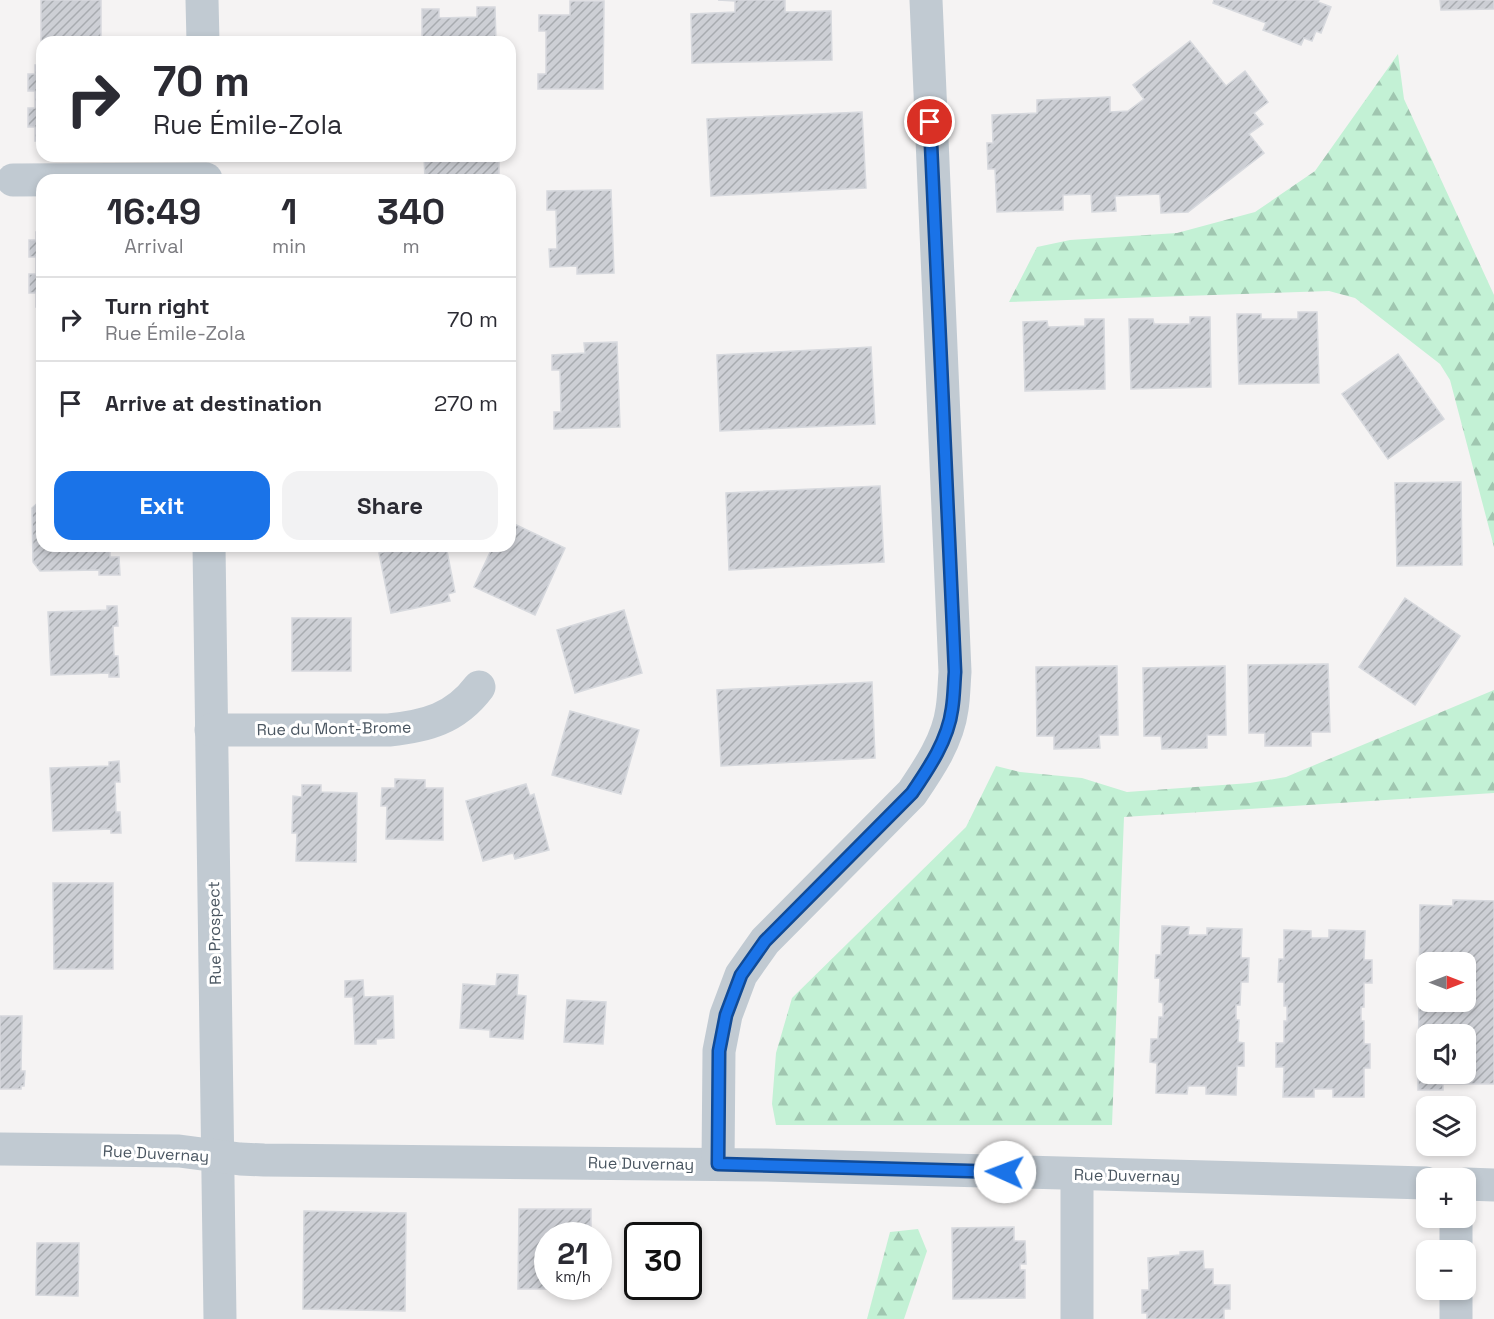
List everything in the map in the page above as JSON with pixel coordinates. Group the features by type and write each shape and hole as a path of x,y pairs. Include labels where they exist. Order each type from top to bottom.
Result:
{"street":[{"path":"202,0 203,36"},
{"path":"718,1164 719,1051 726,1015 741,975 765,941 912,793 930,768 943,740 952,711 955,672 926,0"},
{"path":"158,174 206,172"},
{"path":"13,180 36,179"},
{"name":"Rue Prospect","path":"209,552 220,1319"},
{"name":"Rue du Mont-Brome","path":"211,730 389,730 410,727 432,723 448,715 469,701 479,687"},
{"name":"Rue Duvernay","path":"0,1149 178,1151 264,1160 718,1164 1416,1183"},
{"path":"1077,1174 1077,1319"},
{"path":"1476,1184 1494,1185"},
{"path":"1456,1300 1456,1319"}],"green space":[{"path":"1398,54 1404,99 1494,295 1494,547 1450,380 1440,364 1355,298 1329,291 1009,302 1037,247 1070,240 1177,233 1255,212 1315,171"},
{"path":"1494,690 1494,793 1124,817 1112,1125 776,1125 772,1104 776,1053 792,998 966,827 996,766 1020,772 1082,778 1127,792 1250,783 1286,777"},
{"path":"918,1229 927,1251 904,1319 867,1319 890,1232"}],"building":[{"path":"41,0 101,0 101,36 41,36"},
{"path":"718,0 785,0 785,12 831,11 832,60 692,63 691,14 735,12 735,1"},
{"path":"1214,0 1319,0 1318,2 1331,7 1321,33 1316,31 1312,41 1304,38 1301,45 1263,30 1266,23 1213,3"},
{"path":"1440,0 1494,0 1494,9 1441,10"},
{"path":"570,1 604,1 603,89 538,89 538,74 546,74 546,31 539,31 539,15 570,15"},
{"path":"477,7 495,7 496,36 422,36 422,9 439,9 439,18 477,17"},
{"path":"1190,41 1226,86 1245,71 1268,102 1254,113 1263,124 1249,134 1264,153 1188,212 1161,213 1160,194 1115,196 1116,211 1092,212 1091,194 1063,195 1063,210 997,212 995,169 988,169 987,143 993,143 992,115 1037,113 1037,100 1110,97 1110,112 1128,111 1144,99 1133,85"},
{"path":"36,65 36,141 35,127 28,127 28,108 35,108 35,91 28,91 28,74 35,74"},
{"path":"862,112 866,188 711,196 707,119"},
{"path":"424,162 499,162 499,174 425,174"},
{"path":"611,190 614,273 577,274 577,266 550,267 549,249 557,249 556,210 547,210 547,191"},
{"path":"29,240 36,240 36,257 29,257"},
{"path":"29,274 36,274 36,293 29,293"},
{"path":"1298,312 1317,312 1319,383 1239,384 1237,314 1261,314 1261,319 1298,319"},
{"path":"1190,317 1210,317 1211,387 1131,389 1129,319 1153,319 1154,324 1190,324"},
{"path":"1085,319 1104,319 1105,389 1025,391 1023,322 1047,321 1048,327 1085,326"},
{"path":"617,342 620,427 554,429 554,412 561,412 560,370 552,370 552,355 585,353 584,343"},
{"path":"871,347 875,424 720,431 717,355"},
{"path":"1398,354 1444,419 1388,459 1342,394"},
{"path":"1461,482 1462,565 1397,566 1395,483"},
{"path":"880,486 884,562 729,570 726,493"},
{"path":"36,504 36,552 110,552 110,557 119,557 120,575 99,575 99,570 40,571 33,562 32,508"},
{"path":"516,525 565,548 535,615 474,587 490,552 516,552"},
{"path":"447,552 455,592 448,594 450,601 391,613 379,553"},
{"path":"1405,598 1460,636 1415,705 1359,667"},
{"path":"107,606 117,606 118,626 113,626 114,656 118,656 119,677 109,677 109,673 51,675 48,612 107,610"},
{"path":"624,610 642,673 575,693 557,630"},
{"path":"292,618 351,618 351,671 292,671"},
{"path":"1328,664 1330,732 1311,732 1311,746 1265,746 1265,733 1249,733 1248,665"},
{"path":"1117,666 1118,735 1099,735 1100,748 1054,749 1054,736 1037,736 1036,667"},
{"path":"1225,666 1226,735 1207,735 1207,748 1162,749 1161,736 1144,736 1143,668"},
{"path":"872,682 875,758 721,766 717,690"},
{"path":"570,711 639,730 621,794 552,775"},
{"path":"119,761 120,782 115,782 116,812 120,812 121,833 111,833 111,829 53,831 50,768 109,766 109,762"},
{"path":"395,779 425,780 425,788 443,788 443,840 386,839 387,806 381,806 382,788 395,788"},
{"path":"526,784 530,796 534,794 549,850 515,859 513,853 483,861 466,801"},
{"path":"302,785 321,785 321,792 357,793 356,862 296,861 297,833 292,833 293,796 302,797"},
{"path":"53,883 113,883 113,969 54,969"},
{"path":"1453,900 1494,901 1494,1084 1476,1084 1476,1024 1419,1024 1419,1012 1476,1012 1476,952 1419,952 1420,905 1453,906"},
{"path":"1162,926 1189,927 1188,935 1207,935 1207,928 1242,929 1241,958 1249,958 1248,982 1241,982 1240,1005 1236,1005 1236,1020 1239,1020 1238,1042 1244,1043 1244,1066 1237,1066 1236,1095 1206,1094 1206,1086 1188,1086 1187,1094 1156,1093 1157,1063 1150,1062 1151,1039 1158,1039 1159,1017 1163,1017 1163,1003 1159,1002 1160,978 1155,978 1156,955 1161,955"},
{"path":"1284,930 1311,931 1311,938 1329,938 1329,930 1365,931 1364,960 1372,960 1372,983 1364,983 1364,1007 1361,1007 1361,1021 1364,1021 1364,1044 1370,1044 1370,1068 1364,1068 1364,1097 1333,1097 1333,1089 1314,1089 1314,1097 1283,1097 1284,1067 1276,1067 1276,1043 1284,1043 1284,1021 1287,1021 1287,1006 1284,1006 1284,982 1278,982 1279,959 1284,959"},
{"path":"497,974 518,975 517,995 526,996 523,1039 490,1037 490,1030 460,1028 463,984 496,986"},
{"path":"363,980 364,997 393,996 394,1038 376,1039 376,1044 355,1044 353,997 345,997 345,981"},
{"path":"567,1000 606,1002 603,1044 564,1042"},
{"path":"0,1016 22,1016 21,1071 25,1071 24,1086 21,1086 21,1089 0,1089"},
{"path":"1418,1084 1443,1084 1443,1090 1418,1090"},
{"path":"519,1209 591,1209 591,1222 534,1222 534,1289 518,1289"},
{"path":"304,1211 406,1213 405,1311 303,1309"},
{"path":"1014,1227 1014,1241 1025,1241 1026,1264 1020,1264 1020,1270 1025,1270 1025,1298 953,1299 952,1228"},
{"path":"37,1243 79,1243 78,1296 36,1295"},
{"path":"1203,1251 1204,1269 1213,1269 1213,1285 1230,1285 1230,1309 1224,1309 1224,1319 1147,1319 1147,1313 1142,1313 1142,1290 1149,1290 1148,1258 1180,1255 1180,1252"}],"route":[{"path":"930,122 955,672 952,711 943,740 930,768 912,793 765,941 741,975 726,1015 719,1051 718,1164 1005,1172"}]}
